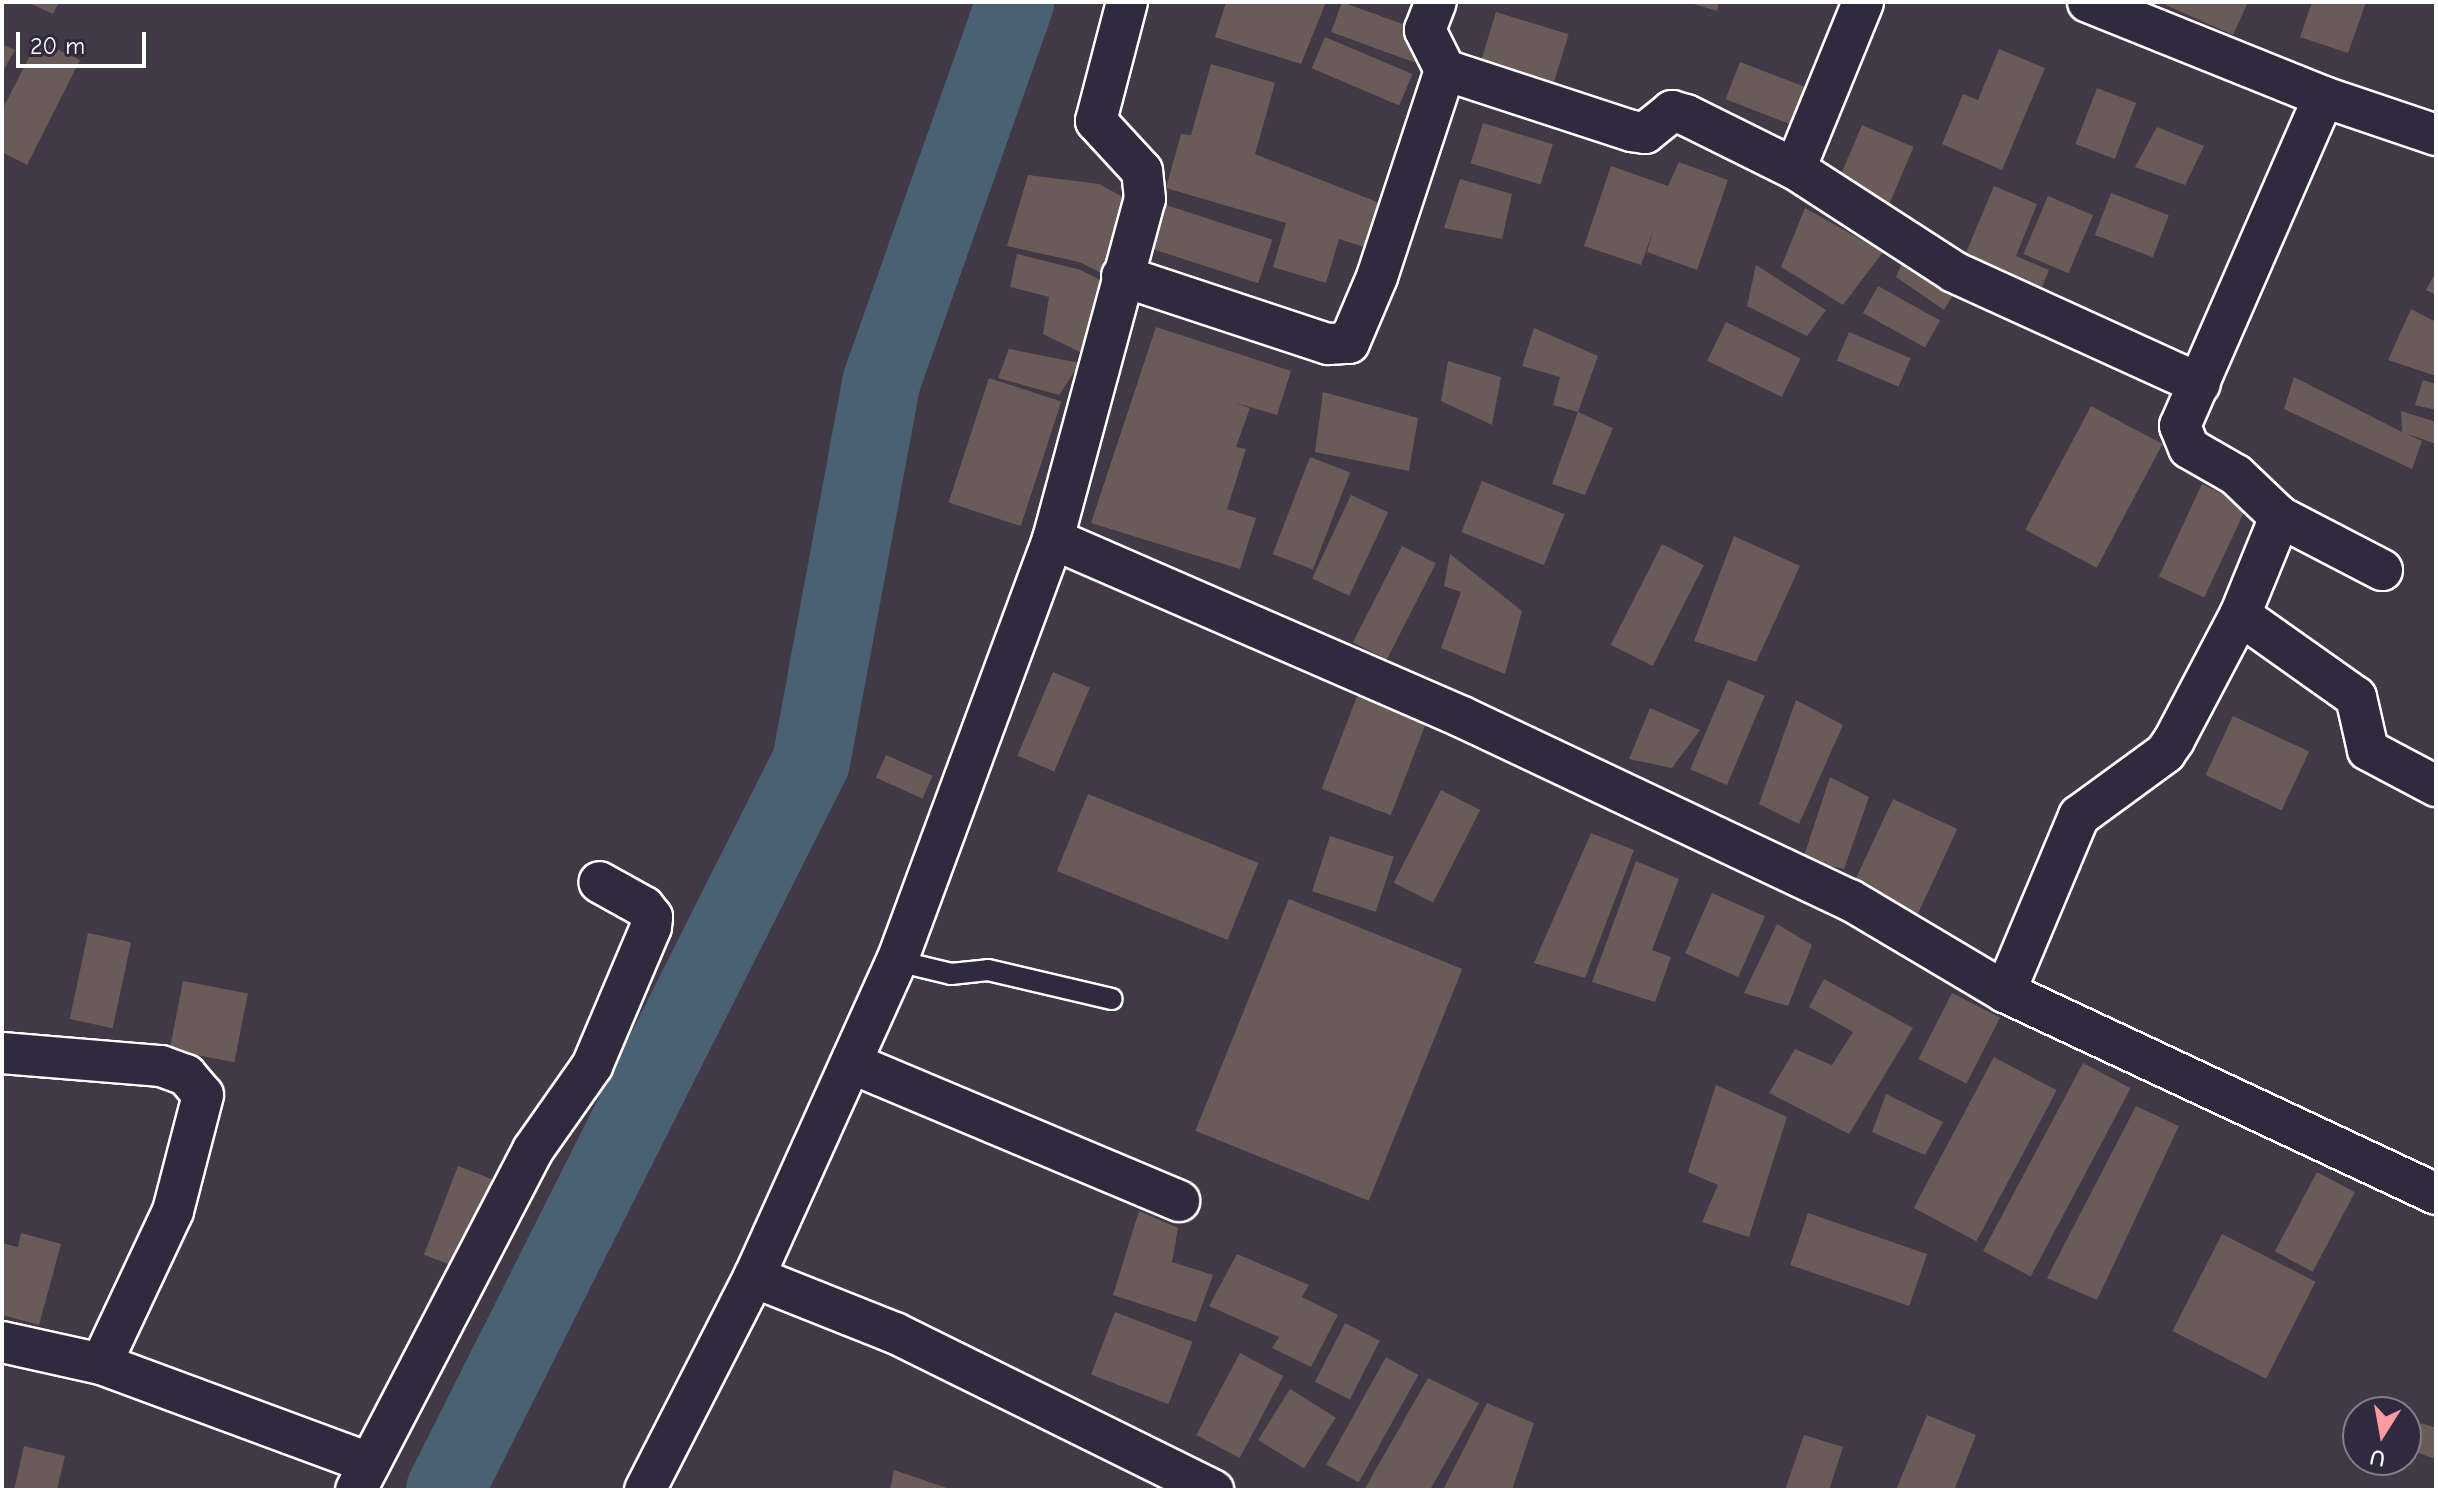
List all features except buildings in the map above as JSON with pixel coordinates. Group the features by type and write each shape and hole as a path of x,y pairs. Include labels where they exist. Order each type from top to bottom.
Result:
{"street":[{"path":"645,1490 754,1277 897,961 1053,539 1145,184 1142,171 1101,127 1096,112 1127,2"},
{"path":"1122,276 1328,344 1349,343 1377,277 1445,70 1425,30 1436,2"},
{"path":"1795,169 1863,2"},
{"path":"2088,2 2324,97 2436,135"},
{"path":"1445,70 1632,131 1645,133 1672,111 1795,169 1954,272 2200,384"},
{"path":"2324,97 2200,384 2182,417 2184,441 2236,475 2280,517 2382,570"},
{"path":"2005,992 2079,816 2090,803 2165,753 2240,615 2280,517"},
{"path":"1053,539 1462,717 1850,900 2005,992 2436,1194"},
{"path":"2240,615 2356,697 2368,750 2436,786"},
{"path":"2,1342 101,1364 362,1476 533,1150 592,1066 651,927 652,917 644,907 599,882"},
{"path":"2,1053 161,1066 186,1075 203,1095 173,1211 101,1364"},
{"path":"851,1063 1179,1201"},
{"path":"754,1277 895,1333 1213,1490"}],"lane":[{"path":"897,961 951,974 988,970 1112,999"}],"waterway":[{"path":"445,1490 811,762 881,383 1015,2"}]}
